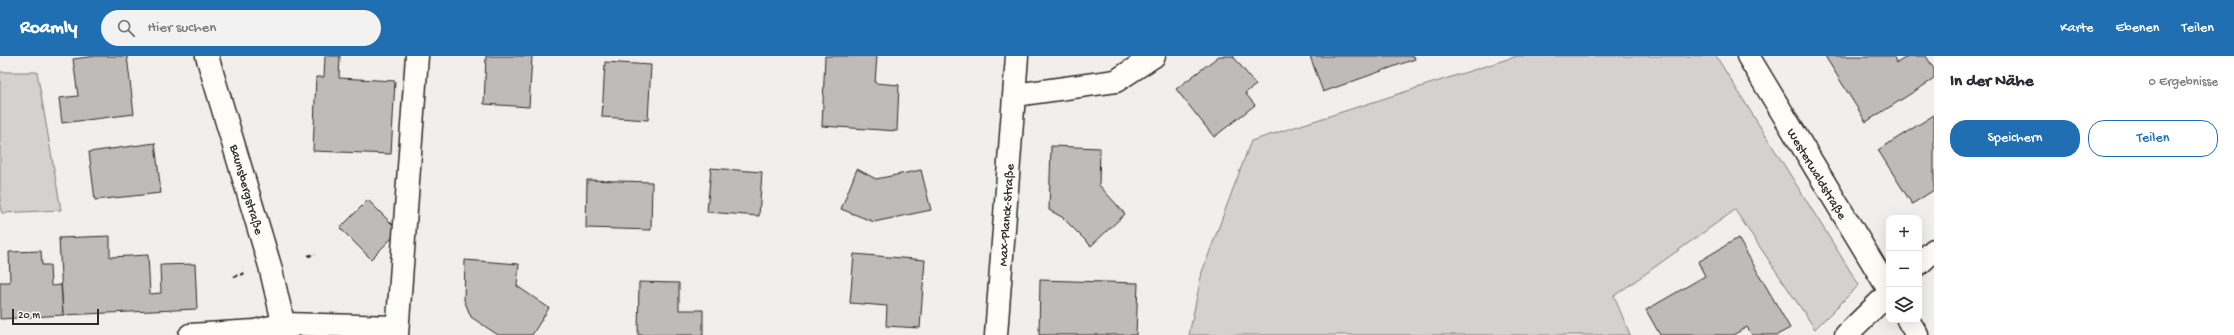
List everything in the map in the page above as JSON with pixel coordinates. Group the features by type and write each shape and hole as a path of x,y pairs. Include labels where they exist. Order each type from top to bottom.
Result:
{"street":[{"name":"Baunsbergstraße","path":"207,56 270,266 285,329"},
{"path":"190,335 285,329 397,331 417,56"},
{"name":"Max-Planck-Straße","path":"996,335 1017,56"},
{"path":"1015,95 1116,81 1154,56"},
{"name":"Westerwaldstraße","path":"1748,56 1887,287"},
{"path":"1922,261 1934,250"},
{"path":"1846,335 1886,294"},
{"path":"1910,323 1917,335"}],"path":[{"path":"308,256 315,254"},
{"path":"234,277 249,272"}],"shaded area":[{"path":"1517,56 1716,56 1859,285 1815,329 1735,210 1614,296 1630,335 1189,335 1202,272 1251,141"},
{"path":"0,72 37,72 61,210 2,213 0,207"}],"building":[{"path":"96,56 127,56 134,114 62,123 59,98 78,96 73,59"},
{"path":"325,56 340,56 339,78 395,81 391,154 313,151 316,77 324,77"},
{"path":"486,56 532,56 529,107 484,104"},
{"path":"825,56 877,56 875,83 899,85 897,131 822,126"},
{"path":"1219,56 1233,56 1256,85 1245,93 1255,105 1214,137 1176,89"},
{"path":"1310,56 1414,56 1415,59 1323,92"},
{"path":"1825,56 1893,56 1897,63 1908,56 1926,56 1934,69 1934,79 1866,122"},
{"path":"605,62 651,65 648,120 602,117"},
{"path":"1934,115 1934,190 1912,204 1878,150"},
{"path":"155,143 161,193 95,200 89,152"},
{"path":"1051,146 1100,148 1099,185 1125,214 1091,246 1062,217 1049,210"},
{"path":"711,168 762,172 759,216 707,212"},
{"path":"857,169 876,179 921,170 931,210 874,222 841,209"},
{"path":"587,180 652,182 651,230 586,228"},
{"path":"368,200 399,231 371,259 340,228"},
{"path":"110,236 110,257 148,255 150,294 161,293 160,265 195,264 197,309 63,315 59,238"},
{"path":"1738,238 1790,328 1777,335 1752,335 1747,327 1733,335 1660,335 1646,310 1705,276 1698,262"},
{"path":"41,251 42,265 50,265 51,286 61,285 63,315 0,319 0,282 10,282 9,252"},
{"path":"854,254 925,260 920,328 886,326 887,306 850,303"},
{"path":"465,260 519,264 517,286 549,308 532,335 498,335 471,317 464,300"},
{"path":"1040,280 1138,283 1136,335 1039,335"},
{"path":"639,282 679,283 679,310 703,310 703,335 638,335"}]}
